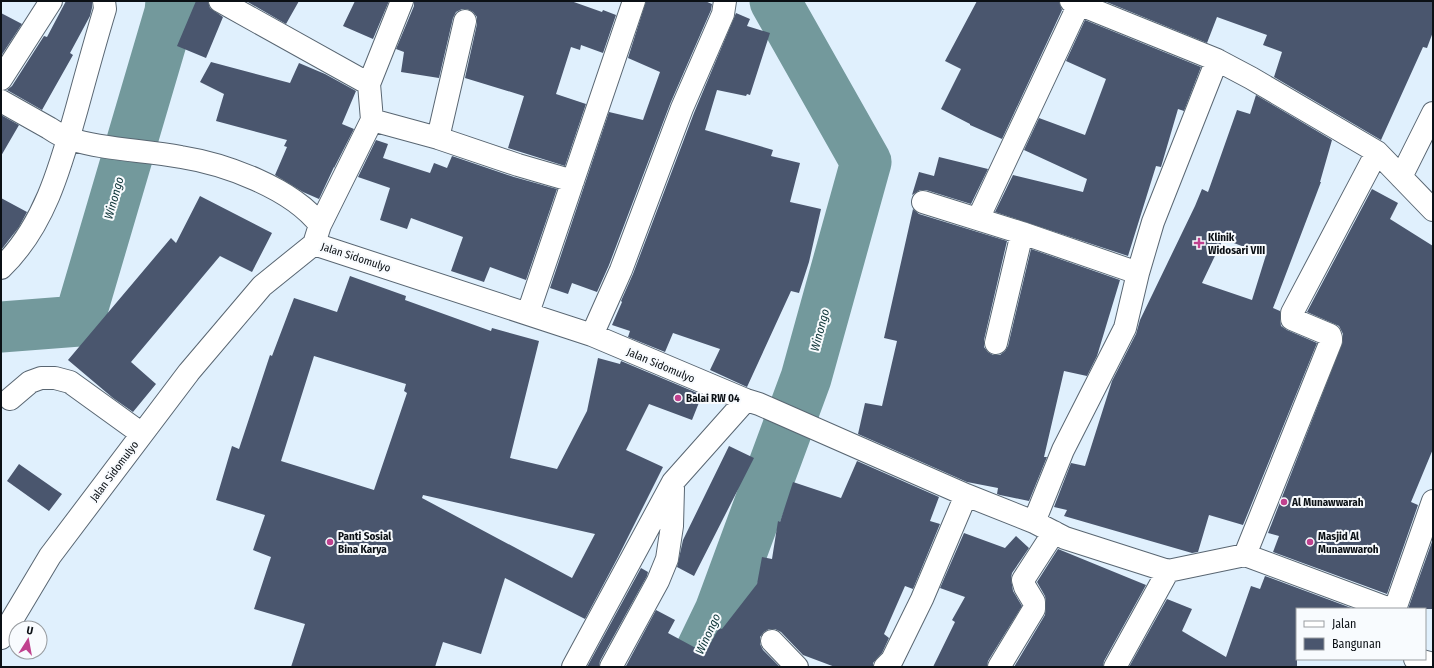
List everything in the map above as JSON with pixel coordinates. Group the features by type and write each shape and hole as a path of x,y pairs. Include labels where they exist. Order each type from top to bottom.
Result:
{"street":[{"path":"1,79 51,1"},
{"path":"1,268 12,257 34,225 56,179 105,9 104,1"},
{"path":"220,1 369,84"},
{"path":"317,234 372,120 369,84 402,1"},
{"path":"528,313 634,1"},
{"path":"592,335 621,270 682,108 723,14 725,1"},
{"path":"978,219 1075,3 1217,60 1251,78 1377,152 1433,210"},
{"path":"438,138 465,21"},
{"path":"1034,522 1063,450 1125,328 1138,273 1153,222 1217,60"},
{"path":"1,101 68,139 105,148 182,157 223,168 252,178 294,201 312,214 317,234"},
{"path":"1401,177 1433,113"},
{"path":"372,120 438,138 518,165 573,181"},
{"path":"1245,555 1331,338 1330,335 1295,321 1292,319 1292,313 1377,152"},
{"path":"923,202 1022,233 1138,273"},
{"path":"996,343 1022,233"},
{"name":"Jalan Sidomulyo","path":"1,638 50,556 189,372 262,286 317,234 528,313 592,335 753,402 966,495 1034,522 1065,538 1168,572"},
{"path":"10,399 30,382 41,378 55,378 70,382 142,434"},
{"path":"573,667 673,482 753,402"},
{"path":"611,667 658,581 668,559 672,526 673,482"},
{"path":"885,667 892,660 922,599 966,495"},
{"path":"1395,608 1433,501"},
{"path":"999,667 1034,609 1034,602 1025,587 1023,580 1054,532"},
{"path":"1115,667 1168,572 1245,555 1387,608"},
{"path":"772,641 797,667"},
{"path":"1419,660 1433,664"}],"building":[{"path":"66,1 92,1 92,8 90,16 70,53 73,55 42,110 7,90 12,86 44,36 47,37"},
{"path":"196,1 208,1 210,8 223,17 206,58 177,46"},
{"path":"246,1 299,1 286,24"},
{"path":"355,1 389,1 373,39 343,26"},
{"path":"414,1 571,1 602,12 603,10 616,15 603,53 581,45 580,50 571,47 556,94 586,104 565,166 508,148 524,96 465,78 477,24 477,17 473,12 467,9 462,9 456,12 453,18 439,78 401,72 404,52 396,49 414,6"},
{"path":"646,1 705,1 712,4 711,10 670,104 609,265 597,292 572,283 568,294 550,288 609,112 643,120 660,72 628,58"},
{"path":"977,1 1059,1 1062,10 1002,139 970,125 941,109 961,69 945,61"},
{"path":"1104,1 1433,1 1433,32 1427,48 1423,47 1381,140 1274,77 1282,52 1263,45 1267,35 1217,17 1207,43"},
{"path":"1,13 22,24 1,56"},
{"path":"736,13 750,19 747,26 770,33 750,95 747,94 746,96 717,90 705,130 773,150 771,156 800,163 790,202 821,209 809,262 799,293 791,291 747,387 710,370 720,349 673,333 665,352 628,337 630,331 612,325 694,113"},
{"path":"1085,20 1201,67 1184,111 1178,109 1161,167 1156,166 1128,256 995,212 1013,175 1083,192 1087,179 1024,150 1039,118 1085,135 1106,79 1066,61"},
{"path":"211,62 290,83 299,63 325,74 356,91 342,124 354,129 319,199 303,192 275,175 287,147 284,146 287,140 216,121 224,94 200,82"},
{"path":"1256,95 1332,140 1321,182 1273,308 1280,311 1281,326 1317,343 1243,525 1209,515 1198,552 1192,553 1064,516 1067,510 1054,507 1071,463 1085,466 1112,381 1136,334 1140,320 1202,189 1208,192 1237,110 1250,114","holes":["1223,239 1266,255 1252,300 1202,283"]},
{"path":"1,115 19,125 1,156"},
{"path":"376,140 388,144 383,158 430,173 434,163 447,168 452,156 514,177 557,189 526,280 490,267 484,282 451,271 463,237 411,218 407,229 380,220 390,188 358,177"},
{"path":"939,157 988,169 971,204 926,190 920,190 912,195 919,172 934,176"},
{"path":"1372,189 1398,203 1390,219 1433,246 1433,449 1411,502 1418,505 1387,594 1273,552 1279,536 1268,533 1343,341 1343,334 1339,326 1307,312"},
{"path":"200,196 272,233 252,272 220,256 131,362 156,384 133,412 113,398 68,360 171,238 176,243"},
{"path":"1,198 27,212 19,227 1,250"},
{"path":"913,209 919,214 1007,241 984,340 984,347 993,355 1000,355 1008,346 1031,249 1120,280 1097,356 1087,376 1064,371 1044,457 1047,457 1029,501 997,494 998,488 967,482 858,434 865,403 882,406 897,341 884,338"},
{"path":"350,276 406,296 405,300 491,331 492,328 539,341 510,458 557,469 587,411 598,358 620,364 621,361 702,395 692,420 649,404 626,450 663,467 585,619 505,578 481,654 443,642 435,667 291,667 305,624 254,609 271,557 253,550 265,515 216,500 232,446 239,449 270,355 272,356 294,298 337,312","holes":["314,356 406,384 404,391 407,393 374,490 281,461","423,495 595,534 572,578 422,498"]},
{"path":"729,446 754,458 694,576 677,567 683,540"},
{"path":"857,461 939,497 930,521 940,524 913,589 905,586 884,634 889,638 882,653 873,663 873,667 835,667 803,655 781,632 775,629 769,629 764,632 760,637 760,644 763,650 780,667 626,666 656,610 675,620 668,633 705,653 719,628 722,629 757,584 762,557 772,559 778,521 780,522 793,482 841,498"},
{"path":"19,464 62,494 49,511 7,481"},
{"path":"964,533 1005,548 1016,536 1029,548 1012,573 1011,578 1013,591 1022,606 988,661 987,667 933,667 955,622 952,620 965,597 940,588"},
{"path":"1433,539 1433,609 1408,608"},
{"path":"1058,549 1146,585 1104,661 1103,667 1014,667 1045,615 1045,596 1037,582"},
{"path":"641,568 648,572 647,576 600,661 599,667 587,667"},
{"path":"1265,576 1351,608 1296,608 1297,667 1129,667 1167,599 1192,609 1182,631 1226,657 1251,586 1260,589"}],"waterway":[{"name":"Winongo","path":"1,327 79,321 170,12 171,1"},
{"name":"Winongo","path":"693,667 720,611 806,378 866,162 775,1"}],"place":[{"name":"Klinik Widosari VIII","path":"1199,243"},
{"name":"Balai RW 04","path":"678,398"},
{"name":"Al Munawwarah","path":"1284,502"},
{"name":"Panti Sosial Bina Karya","path":"330,542"},
{"name":"Masjid Al Munawwaroh","path":"1310,542"}]}
